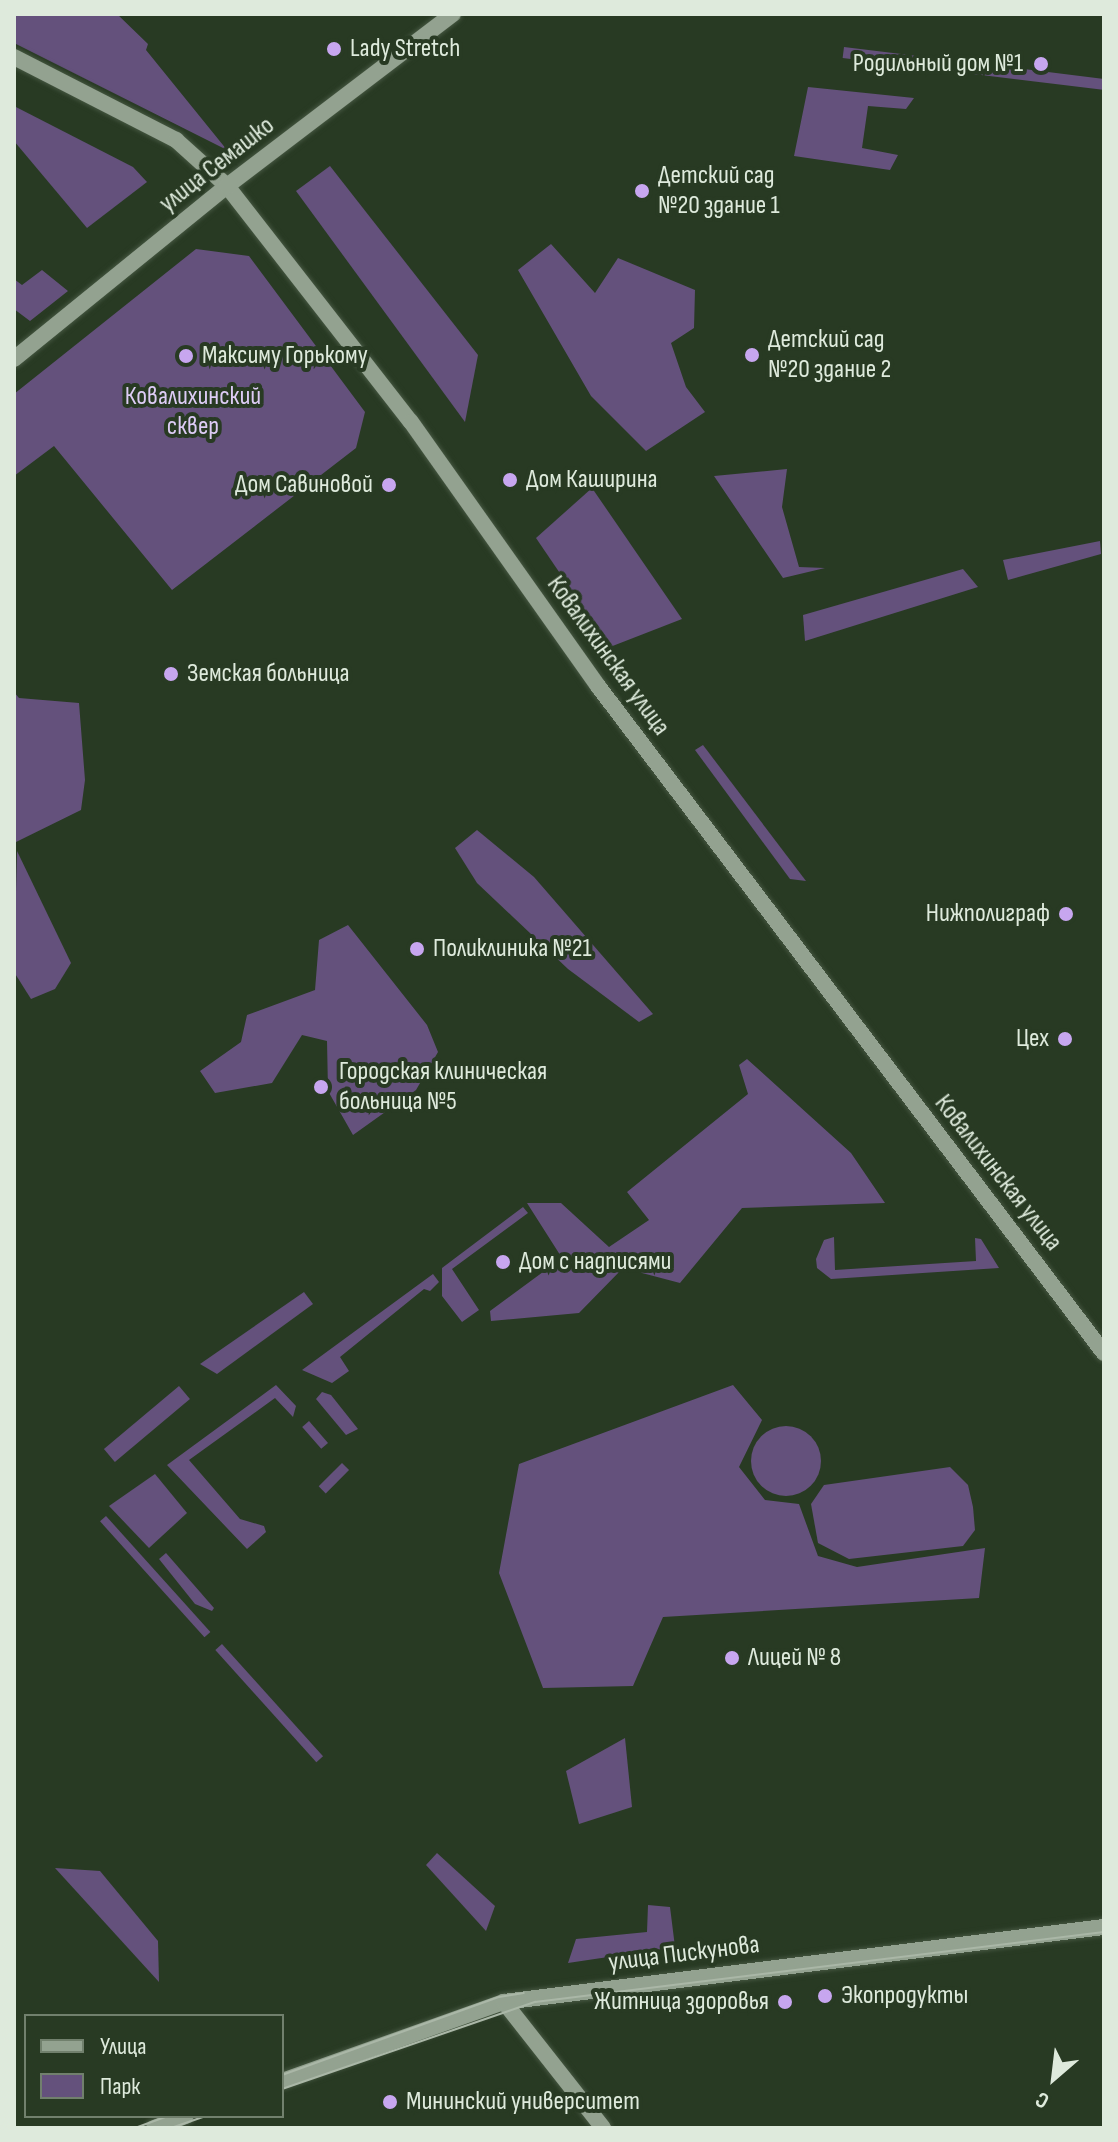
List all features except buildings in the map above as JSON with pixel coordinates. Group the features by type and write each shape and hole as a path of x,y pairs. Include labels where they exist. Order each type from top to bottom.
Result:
{"street":[{"name":"улица Семашко","path":"14,359 227,186 453,14"},
{"name":"Ковалихинская улица","path":"14,57 176,140 227,186 452,477 598,686 1104,1353"},
{"name":"улица Пискунова","path":"284,2080 504,2002 1104,1927"},
{"path":"504,2002 603,2128"},
{"path":"154,2128 181,2118"}],"green space":[{"path":"14,14 117,14 148,44 146,50 227,150 14,43"},
{"path":"844,47 1104,79 1103,90 843,58"},
{"path":"808,87 914,98 906,109 868,106 862,148 898,155 890,170 794,156"},
{"path":"14,106 133,167 147,182 87,228 14,141"},
{"path":"330,166 478,355 465,422 296,191"},
{"path":"551,244 595,293 618,258 695,290 694,328 671,343 686,387 705,412 646,451 591,396 518,270"},
{"name":"Ковалихинский сквер","path":"196,249 249,256 365,412 356,448 172,590 54,446 14,476 14,394"},
{"path":"42,270 68,291 30,321 14,309 14,279 22,285"},
{"path":"787,469 782,507 799,567 825,568 783,578 714,476"},
{"path":"592,488 682,619 610,647 536,538"},
{"path":"1100,541 1101,554 1008,580 1003,560"},
{"path":"963,569 978,587 805,641 803,615"},
{"path":"14,692 19,698 79,703 85,780 81,810 14,843"},
{"path":"703,745 806,881 790,879 695,750"},
{"path":"477,830 534,877 653,1014 639,1022 568,969 477,883 455,848"},
{"path":"17,851 71,963 55,989 31,999 14,972"},
{"path":"348,925 427,1025 438,1052 416,1090 353,1135 328,1091 327,1041 302,1035 272,1083 215,1093 200,1071 241,1042 247,1015 315,990 319,940"},
{"path":"747,1059 851,1153 885,1203 742,1208 680,1283 623,1268 579,1313 491,1321 490,1311 562,1258 527,1203 561,1203 609,1247 649,1220 627,1192 748,1094 739,1065"},
{"path":"523,1207 528,1213 452,1269 479,1310 462,1322 442,1296 442,1268"},
{"path":"834,1237 835,1270 976,1261 975,1238 981,1239 999,1268 831,1279 817,1268 816,1259 824,1240"},
{"path":"433,1274 439,1282 430,1291 424,1289 340,1357 349,1371 332,1383 302,1370"},
{"path":"304,1292 313,1304 217,1374 200,1364"},
{"path":"276,1385 296,1406 293,1417 275,1398 189,1460 240,1519 264,1526 266,1532 247,1549 167,1465"},
{"path":"733,1385 762,1420 739,1467 765,1500 799,1504 818,1556 857,1567 985,1548 979,1598 663,1617 633,1686 543,1688 499,1573 519,1464"},
{"path":"179,1386 190,1399 115,1462 104,1449"},
{"path":"322,1392 331,1395 358,1429 346,1435 316,1399"},
{"path":"309,1421 328,1443 321,1449 302,1427"},
{"path":"786,1426 811,1436 821,1461 811,1486 786,1496 761,1486 751,1461 761,1436"},
{"path":"342,1463 349,1470 326,1493 319,1486"},
{"path":"950,1467 968,1485 973,1507 975,1530 963,1546 849,1559 818,1543 811,1504 824,1485"},
{"path":"155,1474 187,1513 149,1548 109,1506"},
{"path":"106,1516 210,1632 204,1637 100,1521"},
{"path":"166,1553 214,1608 212,1611 195,1604 159,1559"},
{"path":"222,1644 323,1756 316,1762 215,1650"},
{"path":"625,1738 632,1807 579,1824 566,1771"},
{"path":"437,1853 495,1906 486,1931 426,1865"},
{"path":"55,1868 100,1871 158,1941 159,1982"},
{"path":"648,1905 670,1907 675,1947 568,1963 576,1939 647,1932"}],"tram line":[{"path":"284,2088 535,2002 1104,1932"},
{"path":"284,2074 499,1997 524,1993"},
{"path":"135,2128 162,2118"},
{"path":"171,2128 199,2118"}],"place":[{"name":"Lady Stretch","path":"334,49"},
{"name":"Родильный дом №1","path":"1041,64"},
{"name":"Детский сад №20 здание 1","path":"642,191"},
{"name":"Детский сад №20 здание 2","path":"752,355"},
{"name":"Максиму Горькому","path":"186,356"},
{"name":"Дом Каширина","path":"510,480"},
{"name":"Дом Савиновой","path":"389,485"},
{"name":"Земская больница","path":"171,674"},
{"name":"Нижполиграф","path":"1066,914"},
{"name":"Поликлиника №21","path":"417,949"},
{"name":"Цех","path":"1065,1039"},
{"name":"Городская клиническая больница №5","path":"321,1087"},
{"name":"Дом с надписями","path":"503,1262"},
{"name":"Лицей № 8","path":"732,1658"},
{"name":"Экопродукты","path":"825,1996"},
{"name":"Житница здоровья","path":"785,2002"},
{"name":"Мининский университет","path":"390,2102"}]}
